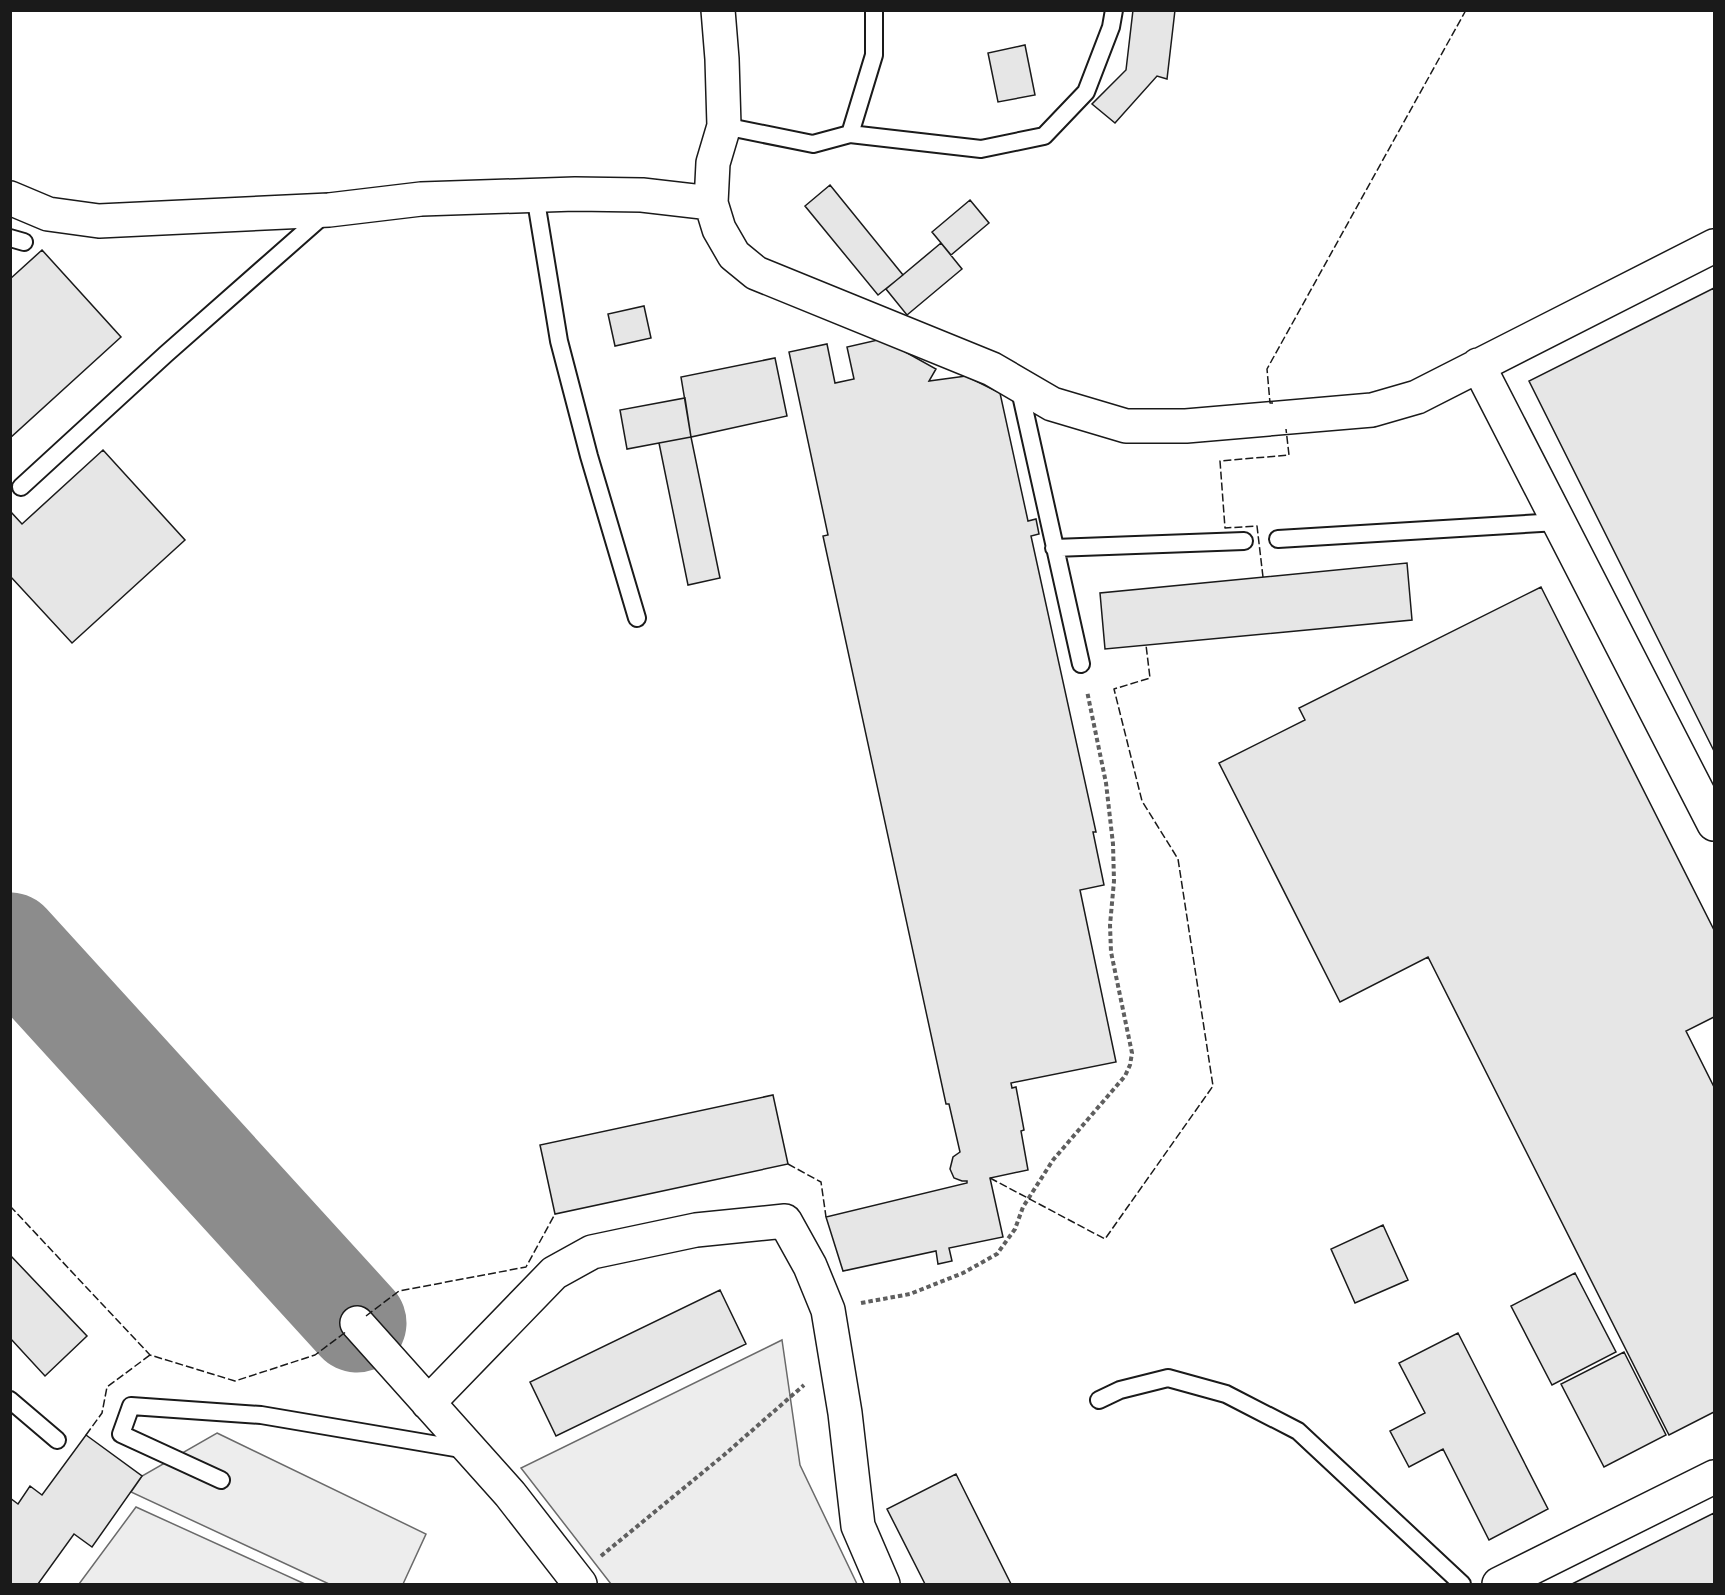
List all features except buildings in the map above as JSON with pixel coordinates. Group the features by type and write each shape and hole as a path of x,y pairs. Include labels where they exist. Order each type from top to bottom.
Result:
{"street":[{"path":"718,10 724,126 713,163 711,203 719,229 734,255 756,273 992,369 1052,404 1126,426 1186,426 1372,410 1417,397 1714,246"},
{"path":"10,198 48,214 99,221 329,210 421,199 535,195 642,195 711,203"},
{"path":"1478,366 1714,824"},
{"path":"428,1403 554,1274 592,1252 696,1230 785,1221 810,1266 828,1310 845,1413 858,1526 883,1584"},
{"path":"357,1323 510,1494 577,1581"},
{"path":"1499,1584 1714,1477"}],"lane":[{"path":"850,135 874,55 874,10"},
{"path":"724,126 813,144 850,135 981,149 1044,136 1086,92 1111,27 1113,10"},
{"path":"535,195 559,341 589,456 637,618"},
{"path":"21,488 166,354 329,210"},
{"path":"1018,384 1081,664"},
{"path":"1278,539 1558,522"},
{"path":"1054,548 1244,541"},
{"path":"1099,1400 1119,1390 1168,1378 1226,1394 1236,1399 1298,1431 1462,1584"},
{"path":"10,1400 57,1440"},
{"path":"221,1480 121,1434 131,1406 261,1415 472,1451"}],"path":[{"path":"828,1310 910,1294 963,1273 997,1254 1016,1229 1023,1207 1053,1160 1125,1076 1130,1065 1132,1053 1111,951 1110,925 1114,863 1106,783 1081,664"},
{"path":"577,1581 836,1357"}],"shaded area":[{"path":"782,1340 800,1465 857,1584 611,1584 521,1468"},
{"path":"217,1433 426,1534 403,1584 329,1584 131,1492 142,1476"},
{"path":"136,1507 305,1584 79,1584"}],"taxiway":[{"path":"10,942 357,1323"}],"fence":[{"path":"1273,403 1270,403 1267,369 1466,10"},
{"path":"1263,577 1257,526 1225,528 1220,461 1289,455 1286,429"},
{"path":"990,1178 1105,1239 1213,1086 1178,859 1142,801 1114,689 1150,678 1146,645"},
{"path":"788,1164 821,1182 826,1217"},
{"path":"10,1206 150,1355 235,1381 315,1355 347,1331"},
{"path":"366,1316 399,1291 526,1267 555,1214"},
{"path":"86,1435 102,1413 107,1387 150,1355"}]}
